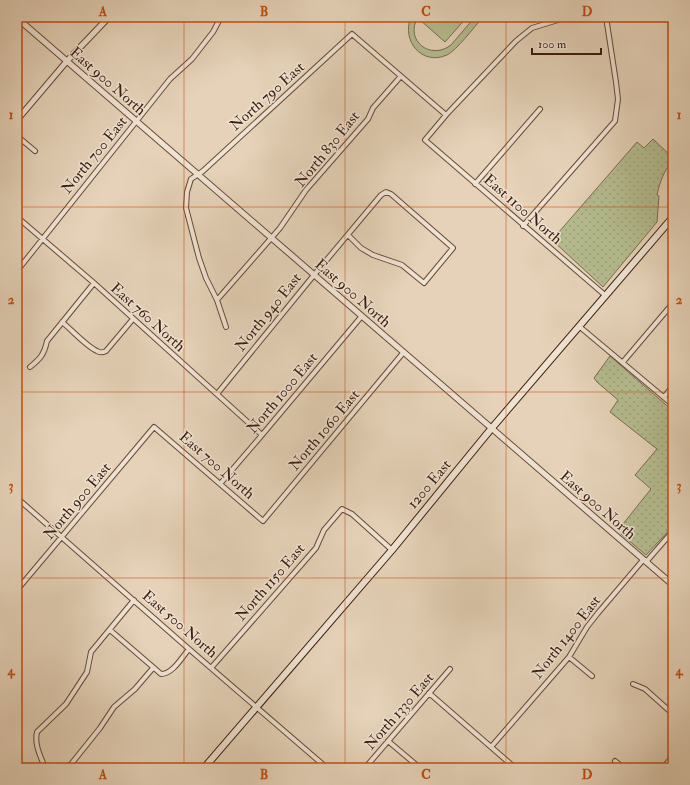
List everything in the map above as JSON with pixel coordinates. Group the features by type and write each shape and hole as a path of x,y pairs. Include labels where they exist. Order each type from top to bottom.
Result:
{"main road":[{"name":"1200 East","path":"204,768 392,550 491,429 673,217"}],"street":[{"path":"17,120 67,61 108,17"},
{"name":"North 700 East","path":"17,271 170,79 192,59 213,32 221,17"},
{"path":"401,76 446,115 516,42 532,28 558,20 562,17"},
{"path":"523,226 615,121 618,99 606,17"},
{"name":"East 900 North","path":"17,18 403,354 673,586"},
{"name":"North 790 East","path":"217,300 206,278 199,258 186,208 187,192 191,179 199,175 352,34 401,76"},
{"name":"North 830 East","path":"217,300 289,217 306,190 368,118 373,108 401,76"},
{"path":"475,184 540,109"},
{"name":"East 1100 North","path":"446,115 425,140 606,296"},
{"path":"17,136 35,152"},
{"name":"North 940 East","path":"217,394 314,275 381,196 386,192 391,194 453,248 424,283 402,265 373,255 361,248 348,235"},
{"name":"East 760 North","path":"17,217 94,283 262,435"},
{"path":"30,368 40,359 45,352 47,342 94,283"},
{"path":"217,300 226,327"},
{"path":"623,362 673,303"},
{"name":"North 1000 East","path":"220,484 361,317"},
{"path":"62,322 97,352 102,353 106,352 133,319"},
{"path":"580,326 673,405"},
{"name":"North 1060 East","path":"263,521 403,354"},
{"path":"664,397 673,386"},
{"name":"East 700 North","path":"154,427 263,521"},
{"name":"North 900 East","path":"17,590 154,427"},
{"name":"East 500 North","path":"17,498 188,649 327,768"},
{"name":"North 1150 East","path":"211,668 316,548 324,530 342,509 352,514 392,550"},
{"name":"North 1400 East","path":"491,747 569,657 598,613 673,531"},
{"path":"45,768 35,738 37,732 66,704 87,672 91,652 134,600"},
{"path":"110,630 161,674 165,674 170,671 188,649"},
{"path":"569,657 592,676"},
{"path":"68,768 100,728 114,707 135,689 153,668"},
{"name":"North 1330 East","path":"365,768 450,669"},
{"path":"634,684 645,689 673,714"},
{"path":"429,693 514,767"},
{"path":"388,742 420,768"},
{"path":"663,768 673,756"},
{"path":"615,761 624,768"},
{"path":"503,768 508,762"}],"green space":[{"path":"411,17 418,17 414,33 421,46 435,51 451,45 475,17 483,17 456,48 447,55 438,58 429,57 422,54 411,42 409,26"},
{"path":"422,17 467,17 445,42 420,20"},
{"path":"653,139 673,158 663,176 658,190 657,222 603,287 552,240 637,142 644,148"},
{"path":"610,356 673,411 673,526 646,555 621,534 622,532 619,529 651,489 635,475 657,449 610,412 618,400 594,378"}]}
